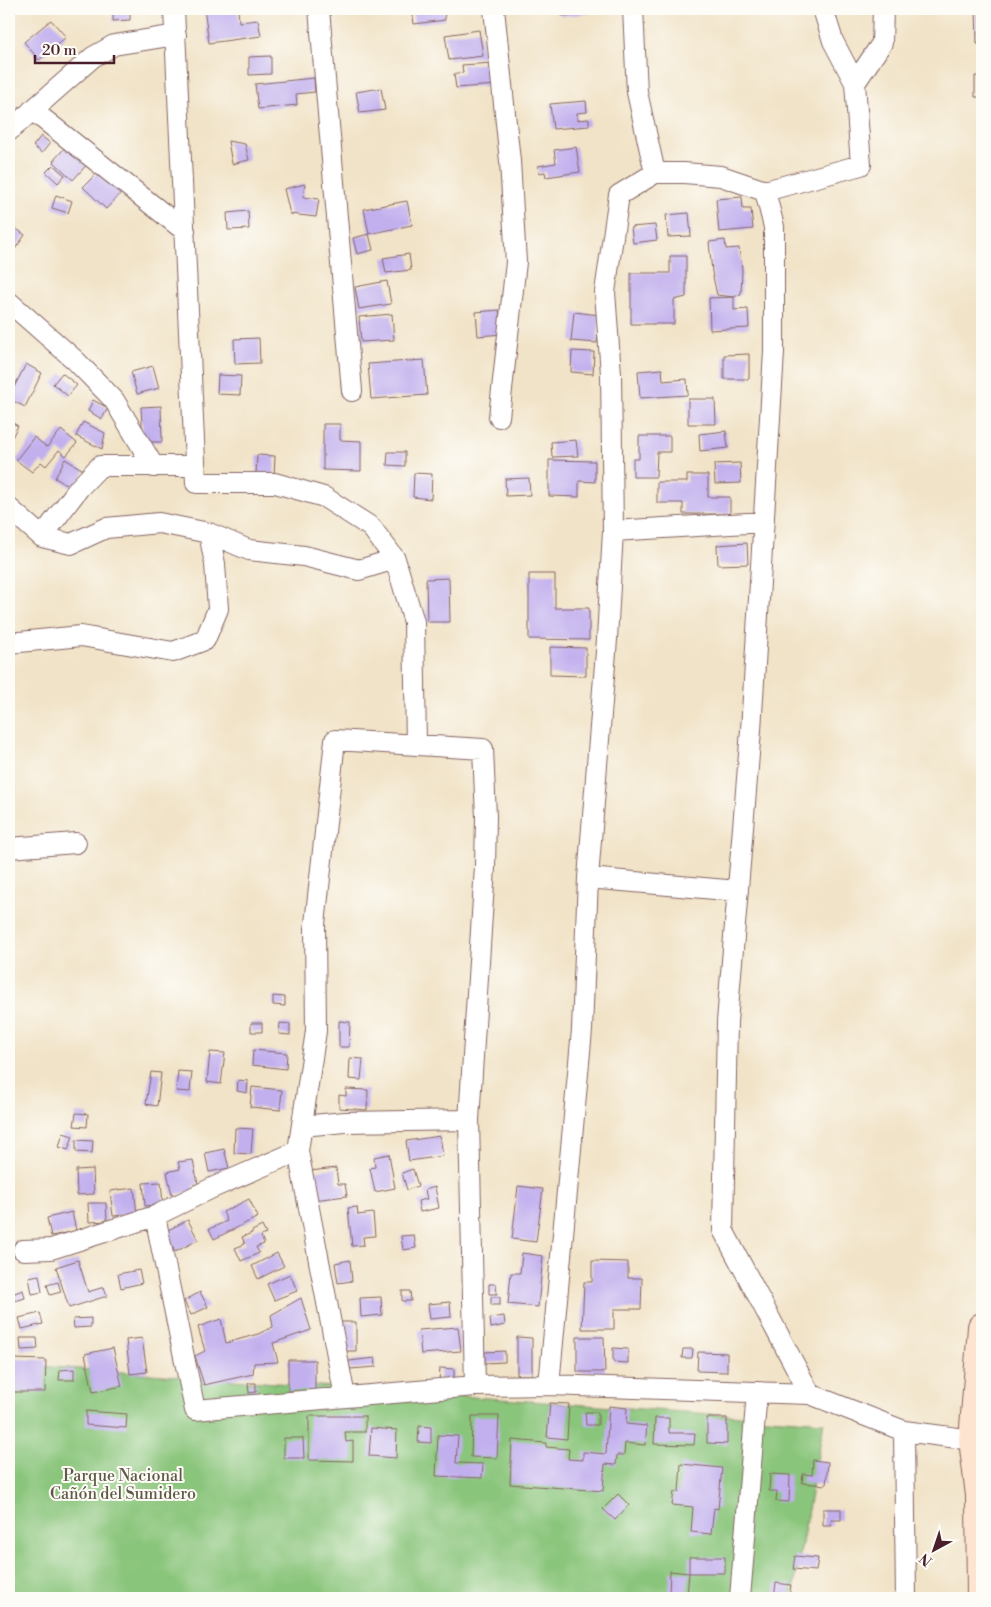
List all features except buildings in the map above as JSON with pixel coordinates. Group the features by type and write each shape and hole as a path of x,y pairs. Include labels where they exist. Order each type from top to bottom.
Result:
{"street":[{"path":"174,9 196,483 276,483 324,497 371,526 395,559 414,622 416,745"},
{"path":"319,9 352,390"},
{"path":"494,9 510,161 516,262 499,417"},
{"path":"633,9 637,92 655,173"},
{"path":"549,1385 582,1030 588,878 607,639 613,531 611,374 605,292 619,195 655,173 721,176 765,191 861,165 855,83 833,41 823,9"},
{"path":"855,83 882,44 883,9"},
{"path":"9,131 93,57 114,45 176,35"},
{"path":"32,110 185,231"},
{"path":"765,191 774,227 774,352 751,730 727,1022 723,1230 810,1394"},
{"path":"9,302 75,360 114,400 154,467"},
{"path":"42,537 79,488 100,466 195,466"},
{"path":"9,508 42,537 71,544 106,528 158,524 208,533 249,550 304,556 359,570 395,559"},
{"path":"613,531 764,522"},
{"path":"9,643 81,636 174,652 205,640 218,609 215,564 208,533"},
{"path":"345,1397 298,1151 316,1031 315,924 335,740 483,749 486,817 485,867 469,1120 475,1386"},
{"path":"9,848 76,844"},
{"path":"588,878 738,891"},
{"path":"302,1126 345,1122 469,1120"},
{"path":"23,1250 51,1249 155,1216 212,1188 298,1151"},
{"path":"155,1216 195,1410 475,1386 549,1385 810,1394 904,1431 973,1440"},
{"path":"981,1598 981,1495 973,1440 982,1327"},
{"path":"740,1598 758,1392"},
{"path":"904,1431 906,1598"}],"green space":[{"name":"Parque Nacional Cañón del Sumidero","path":"9,1364 824,1422 792,1598 9,1598"}]}
